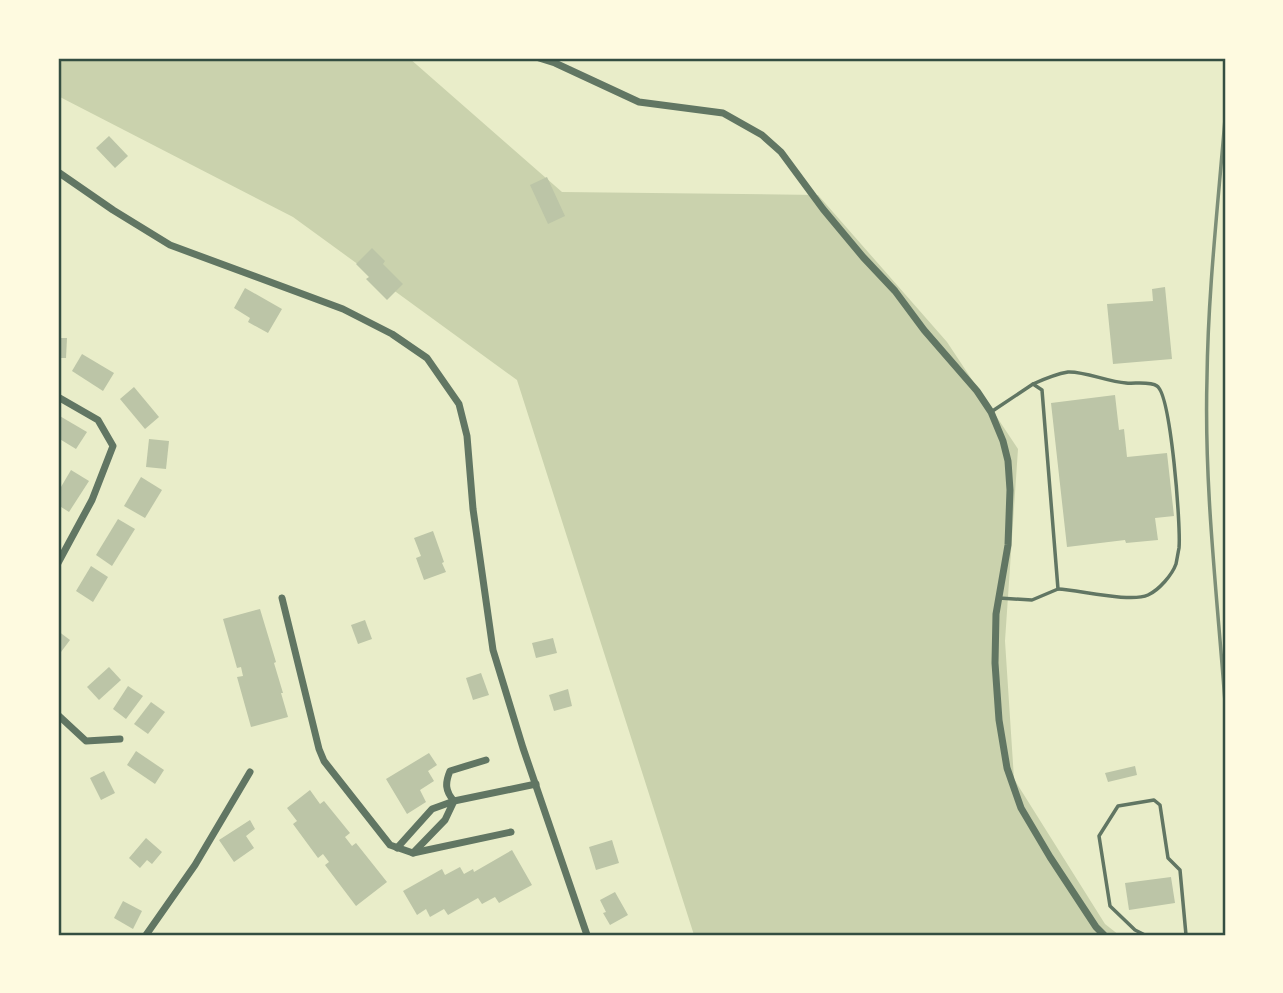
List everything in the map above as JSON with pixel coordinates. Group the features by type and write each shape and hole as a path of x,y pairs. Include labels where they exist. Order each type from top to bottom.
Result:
{"street":[{"path":"539,58 639,102 723,113 762,135 781,152 823,209 895,290 923,330 991,412 1003,440 1010,490 1009,545 996,614 995,663 999,720 1007,768 1021,808 1050,857 1104,935"},
{"path":"58,172 113,210 170,244 343,309 392,334 427,358 459,404 467,436 473,509 493,650 587,935"},
{"path":"58,397 98,420 113,446 92,500 58,563"},
{"path":"282,598 324,761 390,845 413,853 511,832"},
{"path":"58,715 86,741 120,739"},
{"path":"454,801 448,795 446,781 450,771 486,760"},
{"path":"146,935 195,865 250,772"},
{"path":"397,848 432,809 454,801 536,784"},
{"path":"413,853 445,820 454,801"}],"lane":[{"path":"991,412 1033,384 1055,375 1072,372 1110,381 1155,384 1159,387 1166,405 1174,464 1179,548 1175,566 1168,578 1147,596 1119,598 1058,589 1032,600 999,598"},
{"path":"1033,384 1042,390 1058,589"},
{"path":"1145,935 1135,930 1110,906 1099,836 1118,806 1154,800 1160,805 1168,858 1180,870 1186,935"}],"green space":[{"path":"58,58 409,58 562,192 818,195 947,342 1018,449 1005,641 1014,779 1105,924 1119,935 694,935 517,380 293,217 58,96"}],"building":[{"path":"109,136 128,156 115,168 96,148"},
{"path":"547,177 565,216 548,224 530,185"},
{"path":"372,248 385,261 383,264 403,284 387,300 366,279 369,277 356,264"},
{"path":"1165,287 1172,359 1113,364 1107,304 1153,301 1152,289"},
{"path":"245,288 282,309 268,333 248,322 250,318 234,308"},
{"path":"58,338 67,338 66,358 58,358"},
{"path":"82,354 114,373 103,391 72,371"},
{"path":"134,387 159,417 145,429 120,399"},
{"path":"1115,395 1119,430 1124,429 1127,457 1167,453 1174,516 1155,518 1158,540 1126,543 1125,540 1067,547 1051,403"},
{"path":"58,415 87,432 76,449 58,438"},
{"path":"149,439 169,441 166,469 146,467"},
{"path":"71,470 89,481 69,512 58,505 58,492"},
{"path":"141,477 162,490 145,518 124,506"},
{"path":"118,519 135,529 112,566 96,555"},
{"path":"433,531 446,572 424,580 416,558 421,556 414,538"},
{"path":"91,566 108,577 93,602 76,591"},
{"path":"260,609 276,662 274,663 288,717 251,727 237,677 243,676 241,667 237,668 223,619"},
{"path":"365,620 372,639 358,644 351,625"},
{"path":"58,631 70,640 58,656"},
{"path":"553,638 557,653 536,658 532,643"},
{"path":"109,667 121,680 99,700 87,687"},
{"path":"481,673 489,695 473,700 466,678"},
{"path":"128,686 143,696 126,719 113,709"},
{"path":"568,689 572,706 554,711 549,695"},
{"path":"151,702 165,712 148,734 134,724"},
{"path":"136,751 164,770 155,784 127,765"},
{"path":"429,753 437,765 428,771 434,781 420,790 426,802 407,814 386,779"},
{"path":"1135,766 1137,775 1108,782 1105,773"},
{"path":"104,771 115,793 101,800 90,778"},
{"path":"310,790 320,804 324,801 350,833 345,837 352,846 356,843 387,882 356,906 325,865 329,862 323,854 318,858 293,824 297,821 287,808"},
{"path":"250,820 255,829 246,836 254,848 234,862 219,840"},
{"path":"146,838 162,852 152,864 147,860 140,868 129,858"},
{"path":"612,840 619,863 596,870 589,847"},
{"path":"512,850 532,885 499,903 495,897 482,904 478,898 448,915 444,909 430,917 426,909 417,915 403,891 442,869 445,875 460,867 464,874 473,869 474,872"},
{"path":"1171,877 1175,903 1129,910 1125,883"},
{"path":"615,892 628,915 610,925 600,900"},
{"path":"123,901 142,911 133,929 114,918"}],"railway":[{"path":"1225,119 1209,313 1207,418 1212,540 1225,702"}]}
